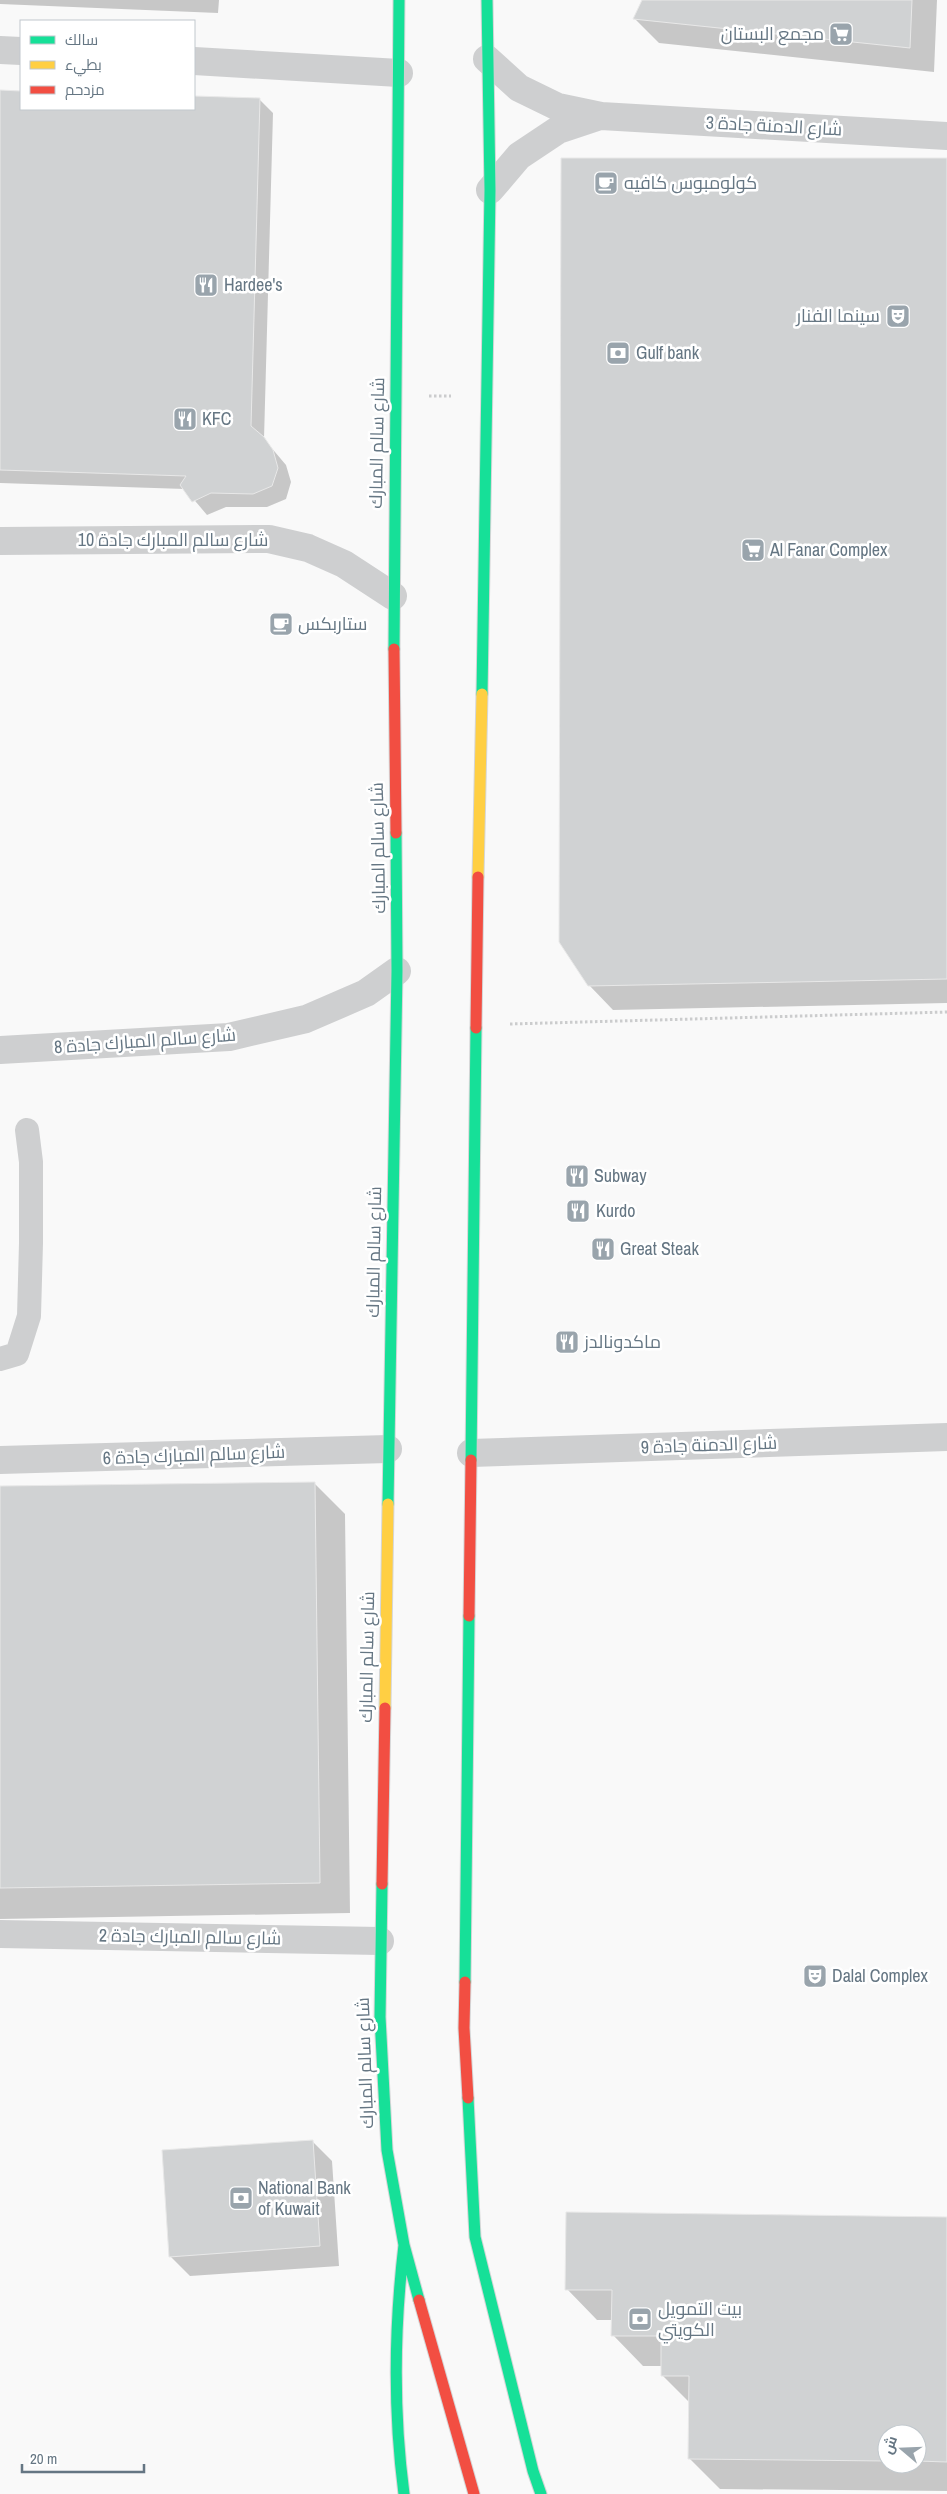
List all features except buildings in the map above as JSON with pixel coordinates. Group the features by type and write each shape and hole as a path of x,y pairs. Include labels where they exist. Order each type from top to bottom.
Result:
{"main road":[{"name":"شارع سالم المبارك","path":"398,0 399,73 393,596 397,972 380,2017 386,2150 404,2244 474,2494"},
{"path":"487,0 490,190 476,1025 464,2028 474,2227 537,2482"},
{"path":"404,2244 396,2307 393,2369 396,2431 404,2494"}],"street":[{"path":"0,50 20,51"},
{"name":"شارع الدمنة جادة 3","path":"487,59 519,88 558,107 601,116 947,136"},
{"path":"195,61 399,73"},
{"name":"شارع الدمنة جادة 3","path":"490,190 519,156 550,135 558,130 601,116"},
{"name":"شارع سالم المبارك جادة 10","path":"0,540 269,539 308,548 344,564 393,596"},
{"name":"شارع سالم المبارك جادة 8","path":"0,1050 230,1037 306,1019 366,993 397,972"},
{"name":"شارع الدمنة جادة 9","path":"471,1452 947,1437"},
{"name":"شارع سالم المبارك جادة 6","path":"0,1460 388,1449"},
{"name":"شارع سالم المبارك جادة 2","path":"0,1934 380,1941"},
{"path":"537,2482 558,2494"}],"lane":[{"path":"0,1359 17,1354 29,1316 31,1162 27,1130"}],"path":[{"path":"395,397 486,395"},
{"path":"476,1025 947,1012"}],"traffic: fast":[{"path":"394,649 399,0"},
{"path":"482,694 490,190 487,0"},
{"path":"388,1504 397,971 396,833"},
{"path":"471,1460 476,1028"},
{"path":"465,1982 469,1616"},
{"path":"382,1884 380,2017 387,2150 404,2245 419,2300"},
{"path":"468,2098 475,2237 533,2471 541,2494"},
{"path":"404,2245 398,2308 396,2370 400,2463 404,2494"}],"traffic: slow":[{"path":"478,877 482,694"},
{"path":"385,1708 388,1504"}],"traffic: jam":[{"path":"394,649 396,833"},
{"path":"476,1028 478,877"},
{"path":"469,1616 471,1460"},
{"path":"382,1884 385,1708"},
{"path":"465,1982 464,2028 468,2098"},
{"path":"419,2300 474,2494"}],"place":[{"name":"مجمع البستان","path":"841,34"},
{"name":"كولومبوس كافيه","path":"606,183"},
{"name":"Hardee's","path":"206,285"},
{"name":"سينما الفنار","path":"898,316"},
{"name":"Gulf bank","path":"618,353"},
{"name":"KFC","path":"185,419"},
{"name":"Al Fanar Complex","path":"753,550"},
{"name":"ستاربكس","path":"281,624"},
{"name":"Subway","path":"577,1176"},
{"name":"Kurdo","path":"578,1211"},
{"name":"Great Steak","path":"603,1249"},
{"name":"ماكدونالدز","path":"567,1342"},
{"name":"Dalal Complex","path":"815,1976"},
{"name":"National Bank of Kuwait","path":"241,2198"},
{"name":"بيت التمويل الكويتي","path":"640,2319"}]}
